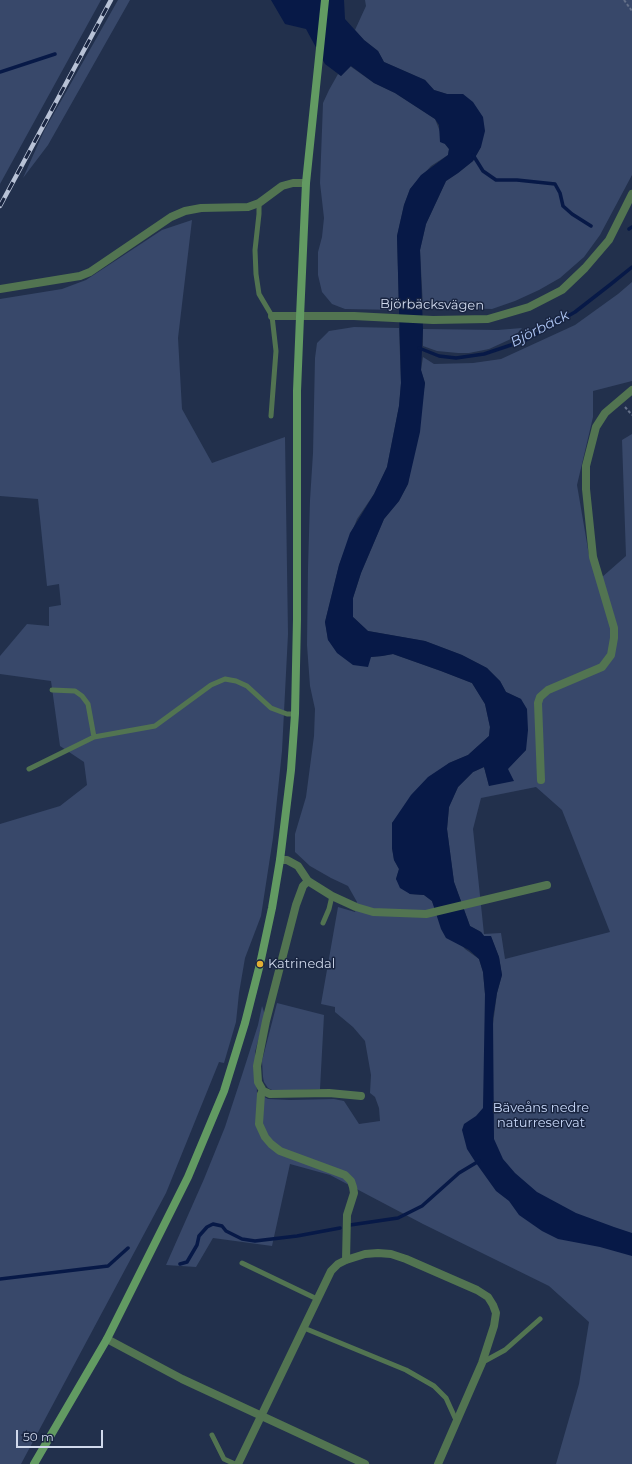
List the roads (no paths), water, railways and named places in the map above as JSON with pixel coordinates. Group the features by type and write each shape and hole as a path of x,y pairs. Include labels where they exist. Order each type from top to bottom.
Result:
{"street":[{"path":"34,1464 107,1339 188,1177 224,1091 245,1023 272,908 280,860 291,770 295,714 297,619 297,391 300,317 306,183 325,0"},
{"path":"0,289 80,276 90,272 171,217 186,211 201,208 248,207 259,203 282,186 306,183"},
{"name":"Björbäcksvägen","path":"272,316 395,317 433,320 488,319 529,307 562,290 586,268 609,240 632,194"},
{"path":"541,780 538,703 540,697 548,690 602,667 611,655 614,628 594,557 586,489 586,466 596,427 605,413 632,390"},
{"path":"280,860 288,860 298,866 308,881 332,896 356,907 373,912 426,914 547,885"},
{"path":"308,881 303,886 296,905 266,1021 257,1066 258,1082 263,1091 270,1094 329,1093 361,1096"},
{"path":"263,1091 261,1094 259,1124 265,1137 271,1144 280,1151 345,1175 350,1180 354,1193 347,1215 346,1260"},
{"path":"238,1464 262,1417 331,1270 346,1260 365,1254 378,1253 391,1254 406,1259 477,1290 488,1298 496,1313 494,1326 482,1363 438,1464"},
{"path":"107,1339 182,1379 363,1464"}],"lane":[{"path":"259,203 255,250 256,274 259,294 272,316 276,351 271,416"},
{"path":"29,769 94,737 155,726 210,685 225,679 236,681 247,686 271,708 288,714 295,714"},
{"path":"52,690 75,691 82,696 88,704 94,737"},
{"path":"323,923 329,909 332,896"},
{"path":"242,1262 317,1299"},
{"path":"482,1363 505,1350 540,1320"},
{"path":"304,1328 406,1370 434,1386 446,1398 456,1420"},
{"path":"212,1435 224,1458 235,1464"}],"waterway":[{"path":"0,72 55,54"},
{"path":"473,155 483,171 496,180 517,180 555,184 560,193 563,206 572,214 591,226"},
{"name":"Björbäck","path":"419,348 439,356 456,358 484,354 526,340 575,312 632,267"},
{"path":"350,1225 398,1218 422,1206 459,1173 479,1161"},
{"path":"180,1264 187,1262 197,1245 199,1236 207,1227 213,1224 222,1226 226,1231 242,1239 255,1241 297,1236 340,1228"},
{"path":"0,1279 108,1266 128,1248"}],"railway":[{"path":"0,206 111,0"}],"place":[{"name":"Katrinedal","path":"260,964"}],"park label":[{"name":"Bäveåns nedre naturreservat","path":"541,1116"}]}
